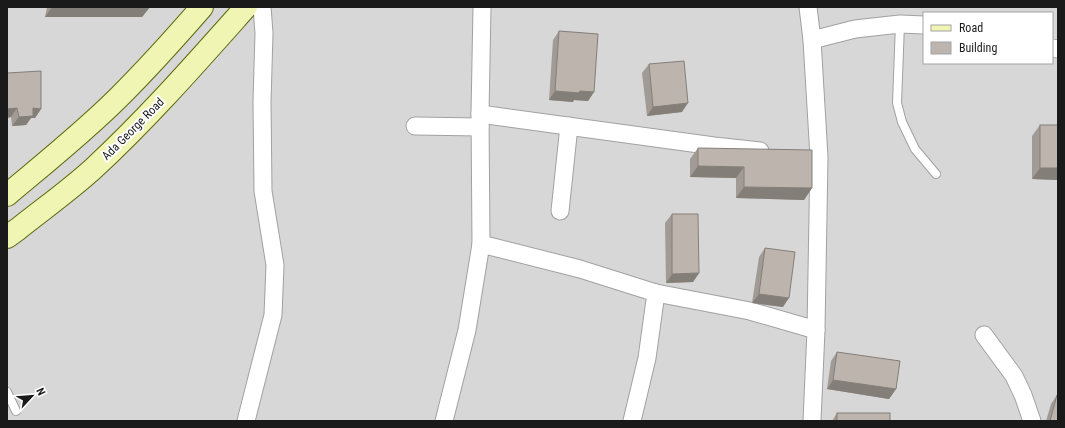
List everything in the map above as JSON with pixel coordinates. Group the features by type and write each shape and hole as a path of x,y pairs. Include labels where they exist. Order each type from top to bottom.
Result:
{"main road":[{"path":"7,195 119,98 170,44 202,7"},
{"name":"Ada George Road","path":"7,237 93,169 184,77 246,7"}],"street":[{"path":"246,421 273,315 274,265 263,192 262,102 264,33 262,7"},
{"path":"444,421 467,330 481,244 480,120 482,7"},
{"path":"808,7 812,40 811,156 816,330 812,421"},
{"path":"812,40 854,29 900,24 923,25"},
{"path":"415,126 480,120 569,126 706,145 774,152"},
{"path":"560,211 569,126"},
{"path":"481,244 580,269 656,293 750,311 816,330"},
{"path":"632,421 647,358 656,293"},
{"path":"984,335 1014,376 1023,395 1032,421"}],"lane":[{"path":"900,24 897,103 902,122 915,149 936,174"},
{"path":"7,392 16,411"}],"shaded area":[{"path":"7,7 1058,7 1058,421 7,421"}],"building":[{"path":"559,31 598,34 594,92 580,91 579,93 555,91"},
{"path":"684,61 688,103 653,107 649,64"},
{"path":"41,71 41,109 33,108 33,116 19,117 17,108 7,109 7,73"},
{"path":"1040,125 1058,125 1058,168 1040,168"},
{"path":"698,148 812,150 812,188 744,187 744,167 698,166"},
{"path":"672,214 698,214 699,273 672,274"},
{"path":"765,248 795,252 789,298 759,294"},
{"path":"837,352 900,361 896,389 833,380"},
{"path":"1057,395 1058,421 1050,421"},
{"path":"837,413 890,413 890,421 837,421"}]}
